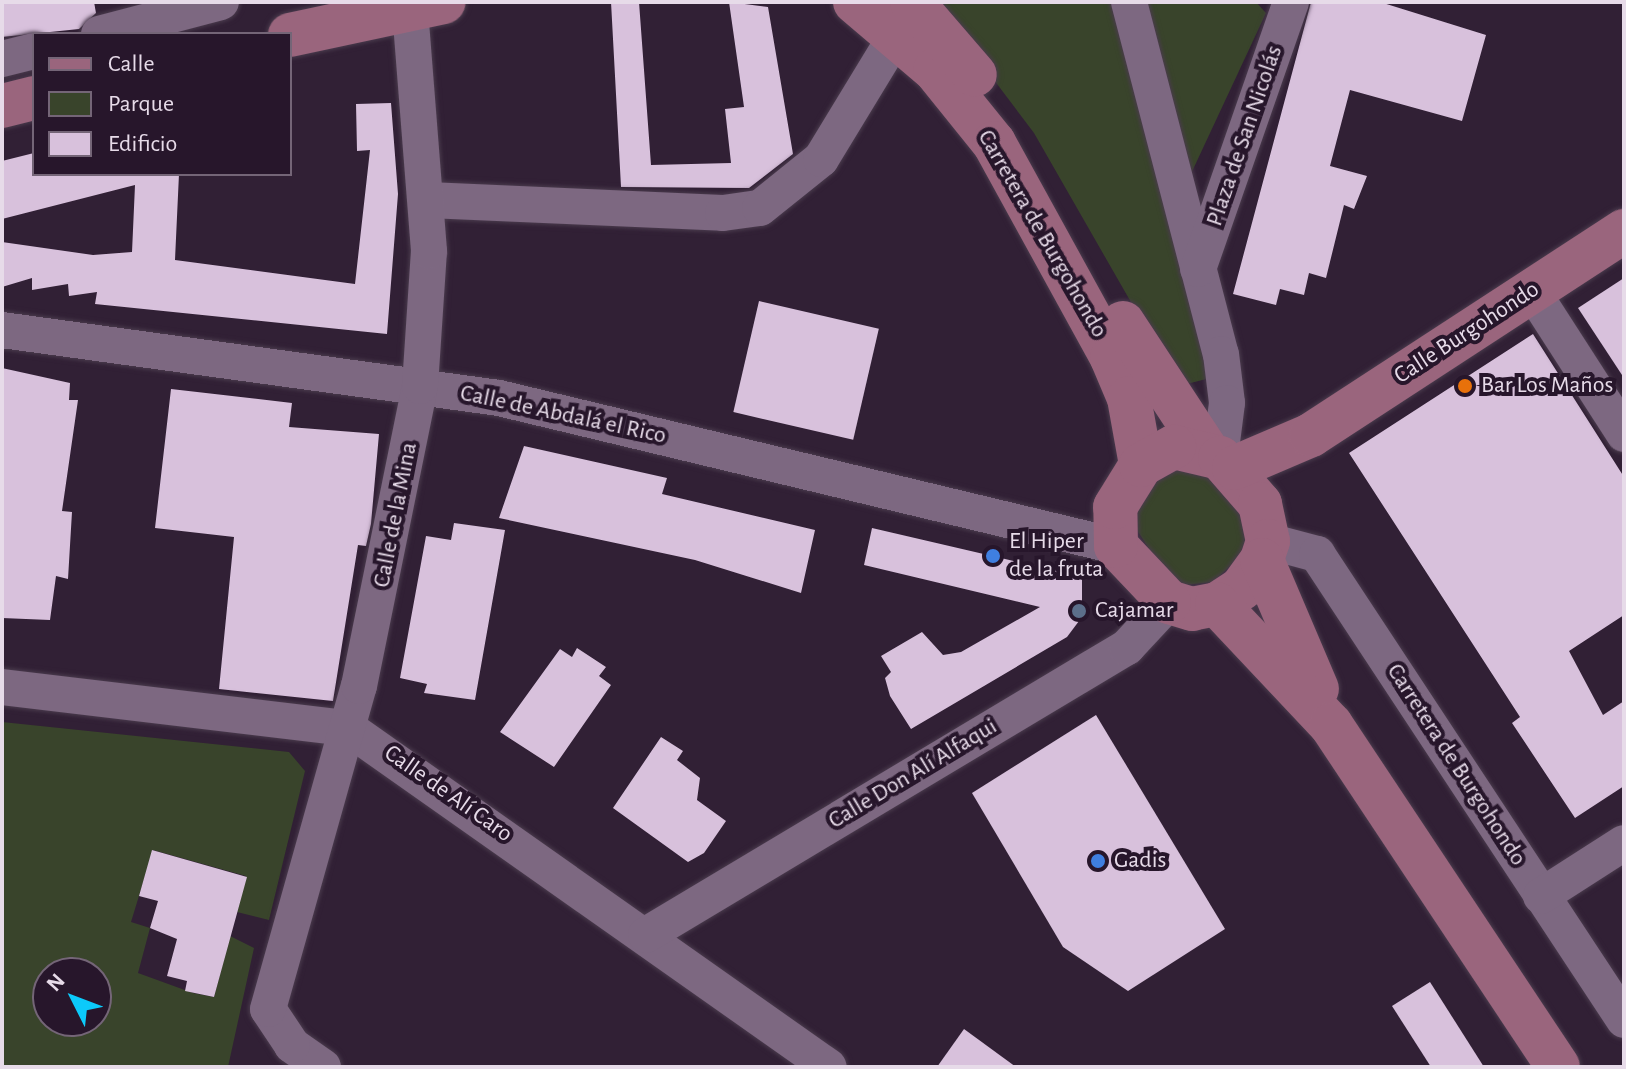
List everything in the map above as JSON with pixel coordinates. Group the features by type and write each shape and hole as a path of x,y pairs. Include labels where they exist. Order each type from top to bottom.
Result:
{"main road":[{"name":"Carretera de Burgohondo","path":"855,2 905,18 1015,129 1159,384 1221,460"},
{"path":"292,34 356,10 427,5"},
{"name":"Carretera de Burgohondo","path":"905,18 1000,154 1112,358 1129,398 1141,465"},
{"path":"2,106 32,98"},
{"name":"Calle Burgohondo","path":"1221,460 1311,435 1624,231"},
{"name":"Calle Burgohondo","path":"1263,535 1311,435"},
{"path":"1263,535 1242,588 1217,604 1192,609 1169,602 1116,546 1115,507 1141,465 1174,447 1221,460 1263,535 1331,725"},
{"path":"1217,604 1331,725 1558,1067"}],"street":[{"path":"113,21 221,2"},
{"name":"Plaza de San Nicolás","path":"1129,2 1198,269 1227,403 1221,460"},
{"name":"Plaza de San Nicolás","path":"1198,269 1291,2"},
{"name":"Calle de la Mina","path":"323,1067 292,1045 268,1009 275,966 348,728 396,532 420,386 428,200 427,5"},
{"path":"428,200 723,213 760,208 821,159 905,18"},
{"path":"2,59 32,52"},
{"path":"1532,291 1624,434"},
{"name":"Calle de Abdalá el Rico","path":"2,330 420,386 1116,546"},
{"name":"Carretera de Burgohondo","path":"1263,535 1317,554 1624,1020"},
{"name":"Calle Don Alí Alfaqui","path":"646,935 1127,647 1169,602"},
{"name":"Calle de Alí Caro","path":"2,687 348,728 646,935 829,1067"},
{"path":"1541,896 1624,843"}],"green space":[{"path":"935,2 1112,2 1214,377 1179,386 1034,133"},
{"path":"1143,2 1256,2 1266,13 1189,178"},
{"path":"1184,468 1209,475 1240,508 1248,532 1244,553 1213,582 1185,585 1167,577 1135,527 1135,508 1165,471"},
{"path":"2,722 289,752 305,771 269,920 237,912 246,876 153,850 131,922 150,928 138,973 193,993 214,997 230,936 254,948 228,1067 2,1067"}],"building":[{"path":"2,2 94,2 96,13 79,29 2,37"},
{"path":"611,2 639,2 651,165 731,163 725,109 744,107 729,2 768,7 793,154 749,188 621,187"},
{"path":"1311,2 1380,2 1486,35 1462,121 1350,90 1330,166 1367,176 1354,209 1344,205 1326,278 1309,273 1304,295 1280,289 1276,305 1233,294"},
{"path":"391,103 398,194 387,334 95,304 97,292 69,296 68,284 32,290 32,278 2,287 2,242 93,255 132,252 135,185 2,219 2,161 32,154 32,176 179,176 175,260 355,284 370,150 357,151 356,104"},
{"path":"1624,278 1624,378 1578,308"},
{"path":"759,301 879,329 853,440 733,412"},
{"path":"1533,334 1624,477 1624,615 1569,651 1603,715 1624,701 1624,786 1575,818 1512,723 1520,717 1349,453"},
{"path":"2,368 70,383 69,400 78,400 62,511 72,512 68,579 56,576 50,620 2,618"},
{"path":"171,389 292,403 289,427 379,434 371,524 366,546 358,545 333,701 219,689 234,537 155,528"},
{"path":"524,446 667,478 662,494 815,530 801,593 695,560 499,518"},
{"path":"454,523 505,530 475,700 424,693 427,684 400,678 426,536 451,540"},
{"path":"872,528 1082,577 1082,617 1067,637 911,729 890,696 885,678 891,672 881,656 922,632 943,655 961,652 1040,607 864,565"},
{"path":"577,648 606,667 599,676 611,685 554,767 500,732 560,649 572,657"},
{"name":"Gadis","path":"1096,715 1225,929 1128,991 1063,947 972,793"},
{"path":"661,737 683,751 677,760 700,778 697,800 726,821 704,853 688,862 613,808"},
{"path":"152,850 247,877 214,997 185,991 187,981 167,976 177,939 150,928 158,901 139,896"},
{"path":"1430,982 1484,1067 1431,1067 1392,1006"},
{"path":"964,1029 1016,1067 937,1067"}],"place":[{"name":"Bar Los Maños","path":"1465,386"},
{"name":"El Hiper de la fruta","path":"993,556"},
{"name":"Cajamar","path":"1079,611"},
{"name":"Gadis","path":"1098,861"}]}
